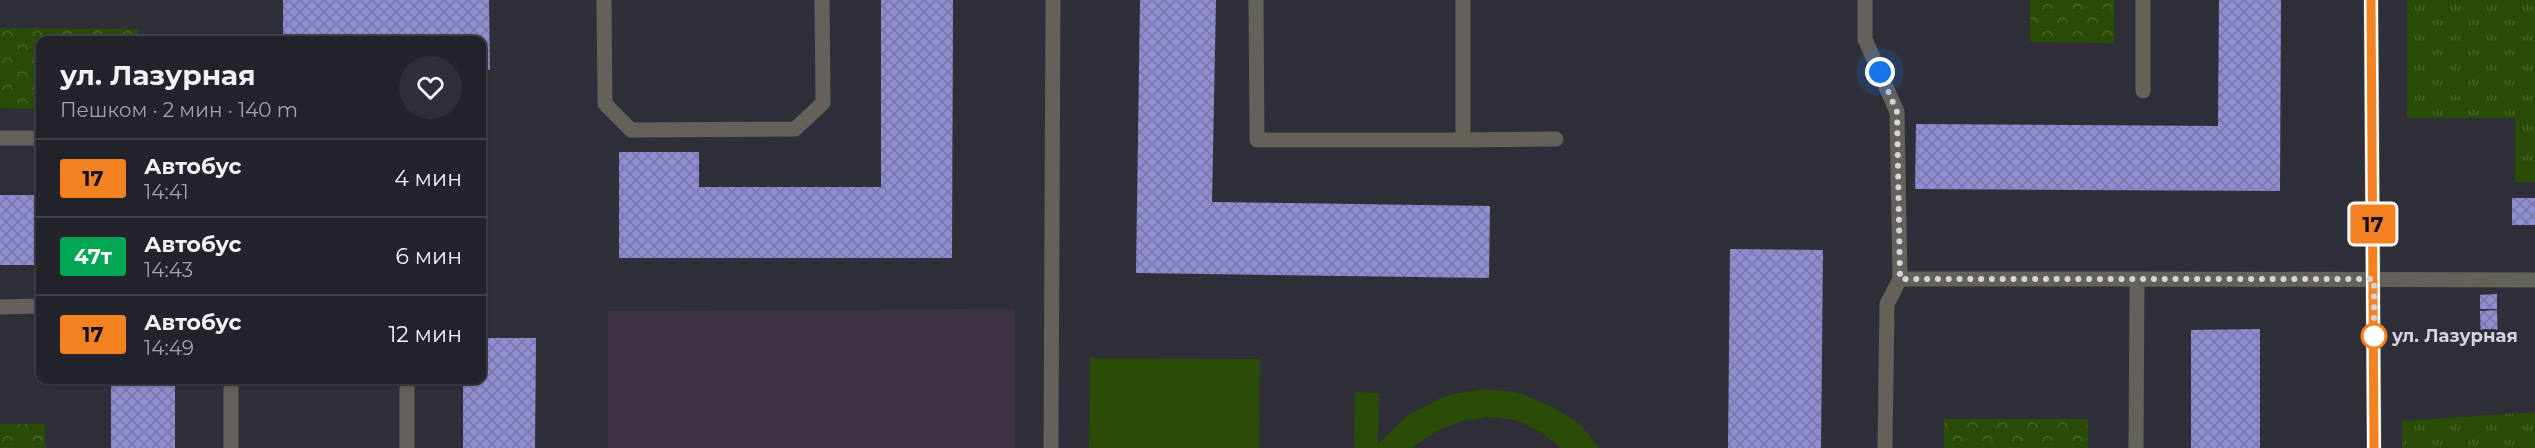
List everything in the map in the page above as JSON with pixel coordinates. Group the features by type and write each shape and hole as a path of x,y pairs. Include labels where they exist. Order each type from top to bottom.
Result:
{"street":[{"path":"604,0 605,104 631,130 795,129 823,103 822,0"},
{"path":"1050,448 1053,0"},
{"path":"1256,0 1257,140 1556,139"},
{"path":"1462,0 1463,140"},
{"path":"1865,0 1866,39 1897,112 1900,279 1887,304 1885,448"},
{"path":"2143,0 2143,91"},
{"path":"2371,0 2374,448"},
{"path":"0,138 36,138"},
{"path":"1900,279 2535,280"},
{"path":"2136,279 2136,448"},
{"path":"0,307 36,306"},
{"path":"231,384 231,448"},
{"path":"407,384 407,448"}],"shaded area":[{"path":"1015,309 1015,448 608,448 608,311"}],"green space":[{"path":"2030,0 2114,0 2114,43 2030,42"},
{"path":"2407,0 2535,0 2535,182 2515,182 2515,118 2407,118"},
{"path":"0,28 139,29 139,36 36,36 36,109 0,108"},
{"path":"1090,358 1260,359 1259,448 1089,448"},
{"path":"1482,389 1516,392 1551,406 1581,425 1599,448 1561,448 1541,432 1515,420 1489,417 1462,421 1437,431 1411,448 1354,448 1355,392 1379,393 1378,444 1408,415 1445,396"},
{"path":"2535,412 2535,448 2402,448 2402,421"},
{"path":"1944,419 2088,419 2088,448 1944,448"},
{"path":"0,424 45,424 45,448 0,448"}],"building":[{"path":"283,0 489,0 490,70 486,70 486,36 283,36"},
{"path":"881,0 953,0 952,258 619,258 619,152 699,152 699,187 881,187"},
{"path":"1140,0 1216,0 1212,202 1490,206 1489,278 1136,273"},
{"path":"2219,0 2281,0 2280,191 1915,189 1916,124 2218,126"},
{"path":"0,195 36,195 36,265 0,265"},
{"path":"2512,198 2535,198 2535,225 2512,225"},
{"path":"1730,249 1823,250 1821,448 1728,448"},
{"path":"2497,294 2497,309 2480,309 2480,295"},
{"path":"2497,310 2498,343 2481,344 2480,311"},
{"path":"2260,329 2260,448 2191,448 2191,330"},
{"path":"486,338 536,338 535,448 463,448 463,384 486,384"},
{"path":"111,384 175,384 175,448 111,448"}],"bus line":[{"name":"17","path":"2371,0 2374,448"}],"place":[{"name":"ул. Лазурная","path":"2374,336"}],"route":[{"path":"1880,72 1897,112 1900,279 2374,279 2374,340 2374,336"}]}
